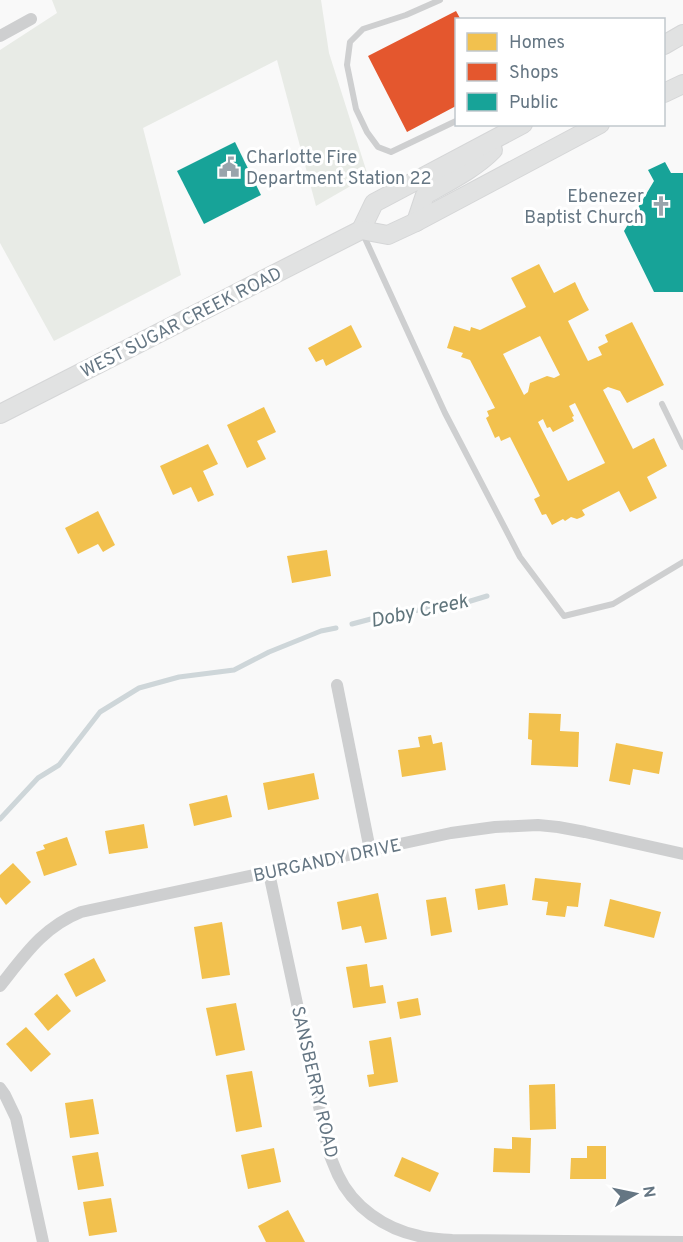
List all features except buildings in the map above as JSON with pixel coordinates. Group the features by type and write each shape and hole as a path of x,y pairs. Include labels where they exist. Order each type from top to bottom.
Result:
{"main road":[{"path":"665,44 683,34"},
{"path":"665,92 683,84"},
{"path":"517,128 374,203 361,230 387,235 416,222 596,126"},
{"path":"416,222 424,195 488,156 517,128"},
{"name":"WEST SUGAR CREEK ROAD","path":"0,414 361,230"}],"street":[{"path":"0,36 31,19"},
{"path":"337,685 370,850"},
{"name":"BURGANDY DRIVE","path":"0,986 43,935 60,921 81,912 451,833 495,827 538,825 585,831 683,854"},
{"name":"SANSBERRY ROAD","path":"269,873 329,1153 344,1186 371,1216 392,1228 416,1236 452,1240 683,1242"},
{"path":"0,1088 16,1118 43,1242"}],"lane":[{"path":"440,0 406,15 363,29 350,42 347,65 356,109 367,132 378,147 391,152 455,121"},
{"path":"361,230 445,413 520,557 564,616 613,604 683,562"},
{"path":"662,404 683,447"}],"shaded area":[{"path":"52,0 321,0 329,53 368,176 316,206 277,60 143,128 181,275 54,341 0,243 0,50 57,13"}],"waterway":[{"name":"Doby Creek","path":"352,624 386,615 464,603 487,596"},
{"name":"Doby Creek","path":"0,819 38,778 59,765 100,712 139,688 179,677 234,670 269,652 321,631 336,628"}],"place":[{"name":"Charlotte Fire Department Station 22","path":"229,167"},
{"name":"Ebenezer Baptist Church","path":"661,206"}]}
